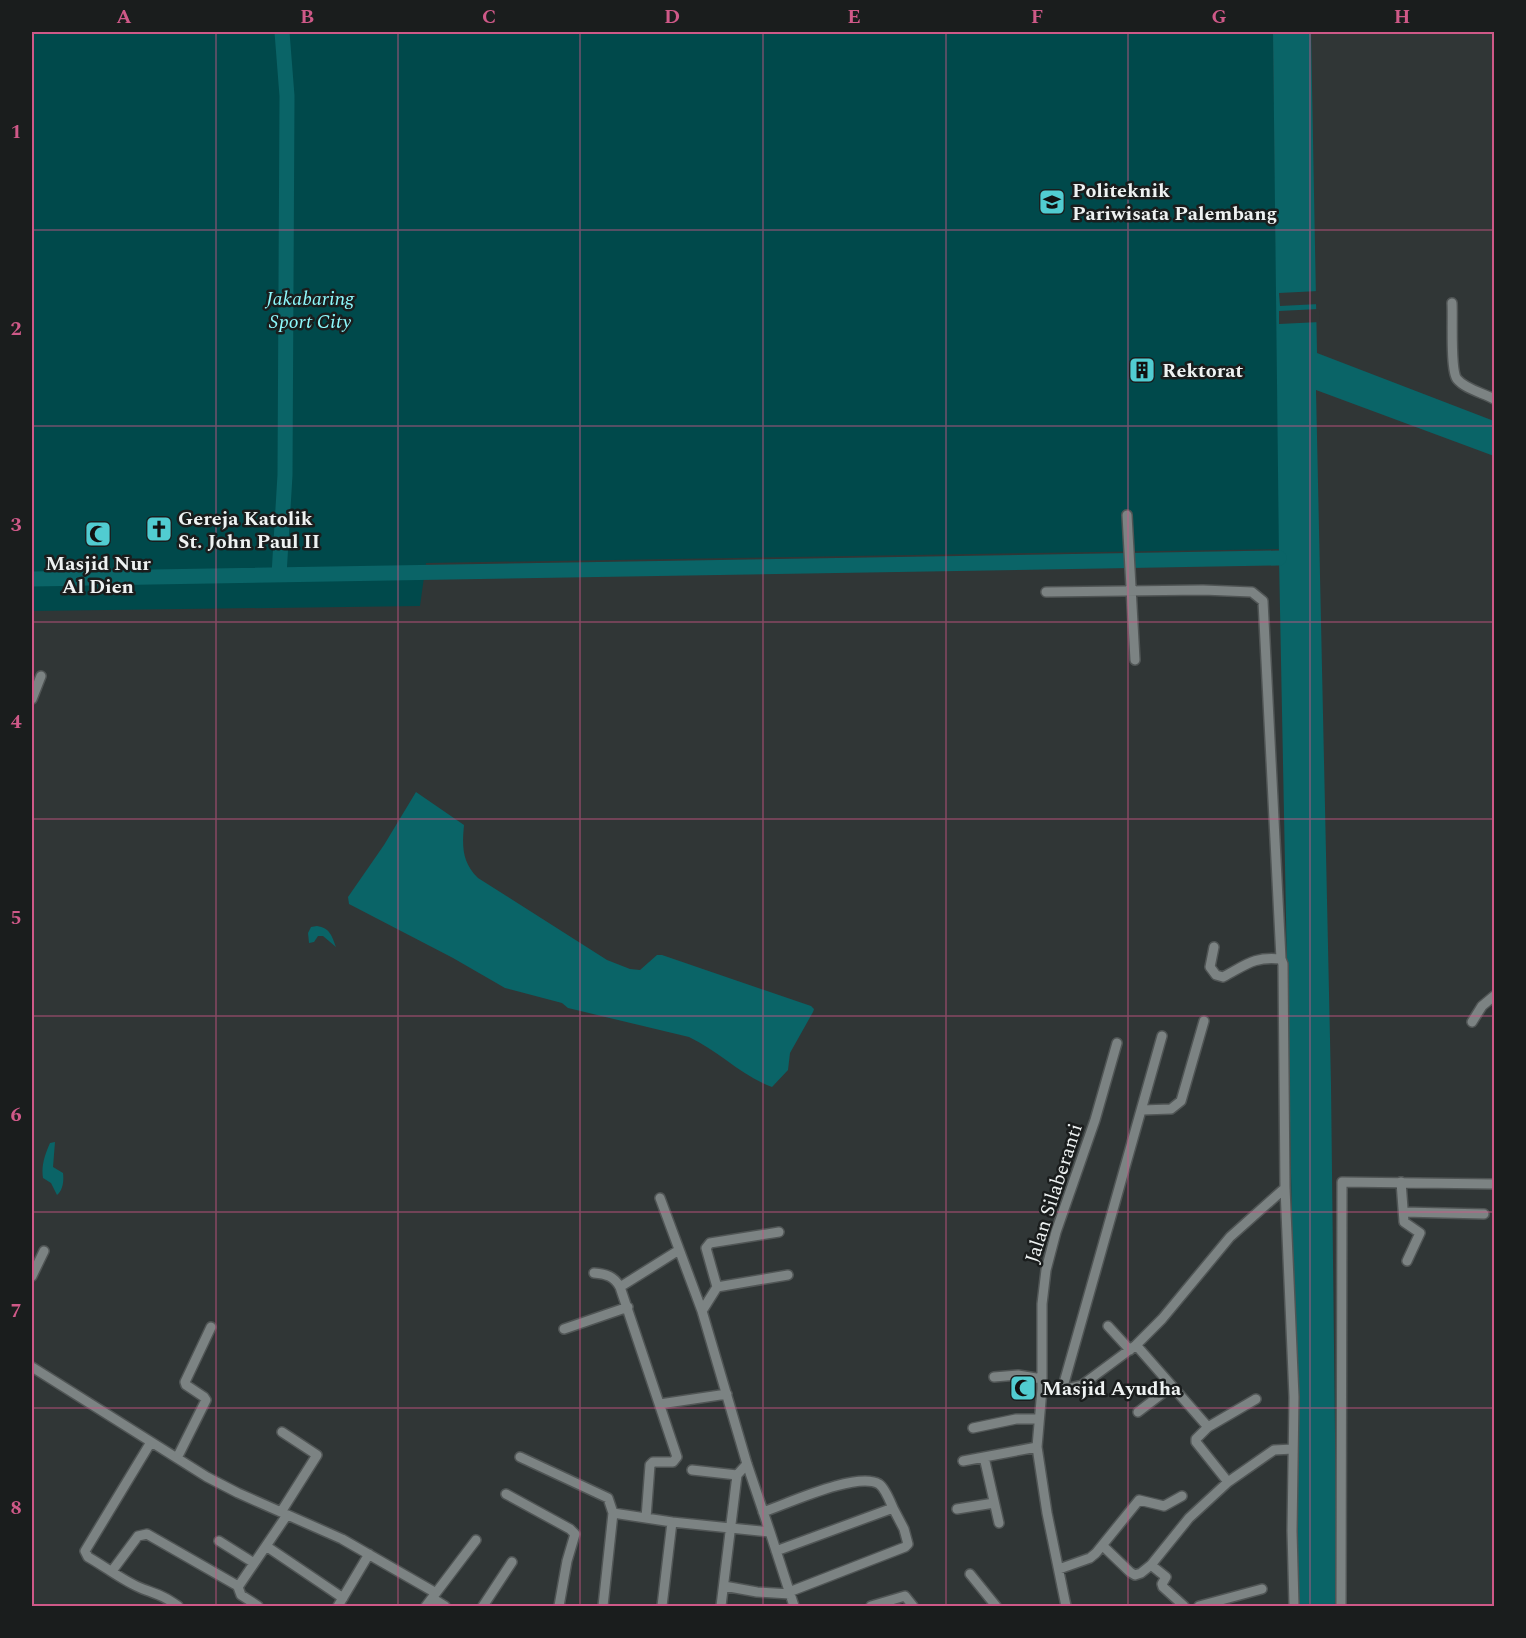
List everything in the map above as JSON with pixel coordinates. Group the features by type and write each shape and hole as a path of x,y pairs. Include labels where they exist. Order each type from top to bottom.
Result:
{"street":[{"path":"1452,303 1455,377 1464,385 1494,399"},
{"path":"1127,515 1135,660"},
{"path":"1046,592 1252,592 1263,601 1283,964 1285,1188 1294,1396 1292,1531 1294,1606"},
{"path":"32,699 41,676"},
{"path":"1214,947 1210,967 1216,975 1223,977 1264,957 1281,959"},
{"path":"1472,1022 1482,1006 1494,996"},
{"path":"1142,1110 1171,1110 1181,1101 1204,1022"},
{"path":"1062,1390 1162,1036"},
{"name":"Jalan Silaberanti","path":"1066,1606 1047,1513 1037,1447 1042,1384 1042,1304 1046,1270 1056,1232 1095,1120 1117,1042"},
{"path":"1341,1606 1342,1182 1494,1184"},
{"path":"1401,1182 1404,1222 1420,1233 1407,1261"},
{"path":"994,1377 1021,1376 1062,1390 1082,1385 1133,1347 1162,1319 1230,1237 1285,1188"},
{"path":"660,1198 702,1311 747,1464 794,1606"},
{"path":"1404,1212 1484,1214"},
{"path":"702,1311 717,1287 707,1245 779,1232"},
{"path":"620,1287 679,1250"},
{"path":"32,1276 44,1251"},
{"path":"594,1273 610,1275 620,1287 677,1457 673,1462 653,1462 650,1465 646,1518"},
{"path":"717,1287 788,1275"},
{"path":"564,1329 628,1307"},
{"path":"1108,1326 1172,1386 1208,1427"},
{"path":"177,1458 206,1400 185,1385 185,1382 211,1328"},
{"path":"32,1367 177,1458 238,1493 342,1539 369,1554 434,1595 445,1606"},
{"path":"1138,1412 1172,1386"},
{"path":"660,1404 727,1394"},
{"path":"1228,1482 1196,1443 1196,1439 1208,1427 1256,1399"},
{"path":"973,1428 1016,1419 1039,1419"},
{"path":"238,1586 266,1546 317,1455 282,1432"},
{"path":"151,1442 85,1551 88,1557 144,1589 160,1594 178,1606"},
{"path":"963,1461 1037,1447"},
{"path":"1103,1546 1130,1572 1135,1575 1141,1573 1151,1565 1189,1518 1228,1482 1274,1450 1293,1449"},
{"path":"520,1457 608,1498 613,1513 603,1606"},
{"path":"984,1457 999,1523"},
{"path":"721,1606 737,1475 747,1464"},
{"path":"692,1470 737,1475"},
{"path":"724,1586 762,1593 789,1593 908,1544 904,1529 881,1486 877,1483 856,1481 836,1485 763,1512"},
{"path":"506,1494 570,1529 575,1534 567,1561 559,1606"},
{"path":"1059,1569 1090,1558 1103,1546 1139,1500 1164,1506 1182,1496"},
{"path":"957,1509 994,1503"},
{"path":"776,1551 893,1508"},
{"path":"613,1513 672,1522 770,1532"},
{"path":"662,1606 672,1522"},
{"path":"112,1571 138,1536 147,1534 238,1586 241,1595 258,1606"},
{"path":"426,1606 476,1540"},
{"path":"219,1541 254,1563"},
{"path":"266,1546 340,1602 369,1554"},
{"path":"483,1606 512,1562"},
{"path":"1151,1565 1166,1577 1162,1584 1163,1587 1184,1606"},
{"path":"970,1574 996,1606"},
{"path":"1199,1606 1262,1589"},
{"path":"871,1606 905,1596 913,1606"}],"green space":[{"name":"Jakabaring Sport City","path":"32,32 1273,32 1280,549 426,563 420,606 32,611"}],"shaded area":[{"path":"1273,32 1311,32 1317,353 1494,421 1494,456 1316,390 1331,1085 1337,1606 1297,1606 1296,1429 1279,558"},
{"path":"416,792 464,825 464,854 478,878 607,960 630,969 640,970 657,955 662,955 811,1006 814,1009 813,1012 790,1053 788,1070 772,1087 750,1076 689,1037 568,1008 562,1003 505,988 349,904 348,897 384,845"},
{"path":"317,926 328,931 336,947 323,936 318,936 314,942 309,943 308,933 311,927"},
{"path":"55,1142 53,1167 63,1173 62,1188 57,1195 51,1183 43,1178 44,1160 48,1147 50,1143"}],"pier":[{"path":"1319,291 1319,304 1280,306 1279,293"},
{"path":"1319,309 1320,322 1279,324 1279,311"}],"waterway":[{"path":"279,575 285,475 287,96 282,32"},
{"path":"32,579 1279,558"}],"place":[{"name":"Politeknik Pariwisata Palembang","path":"1052,202"},
{"name":"Rektorat","path":"1142,370"},
{"name":"Gereja Katolik St. John Paul II","path":"159,529"},
{"name":"Masjid Nur Al Dien","path":"98,534"},
{"name":"Masjid Ayudha","path":"1023,1388"}]}
